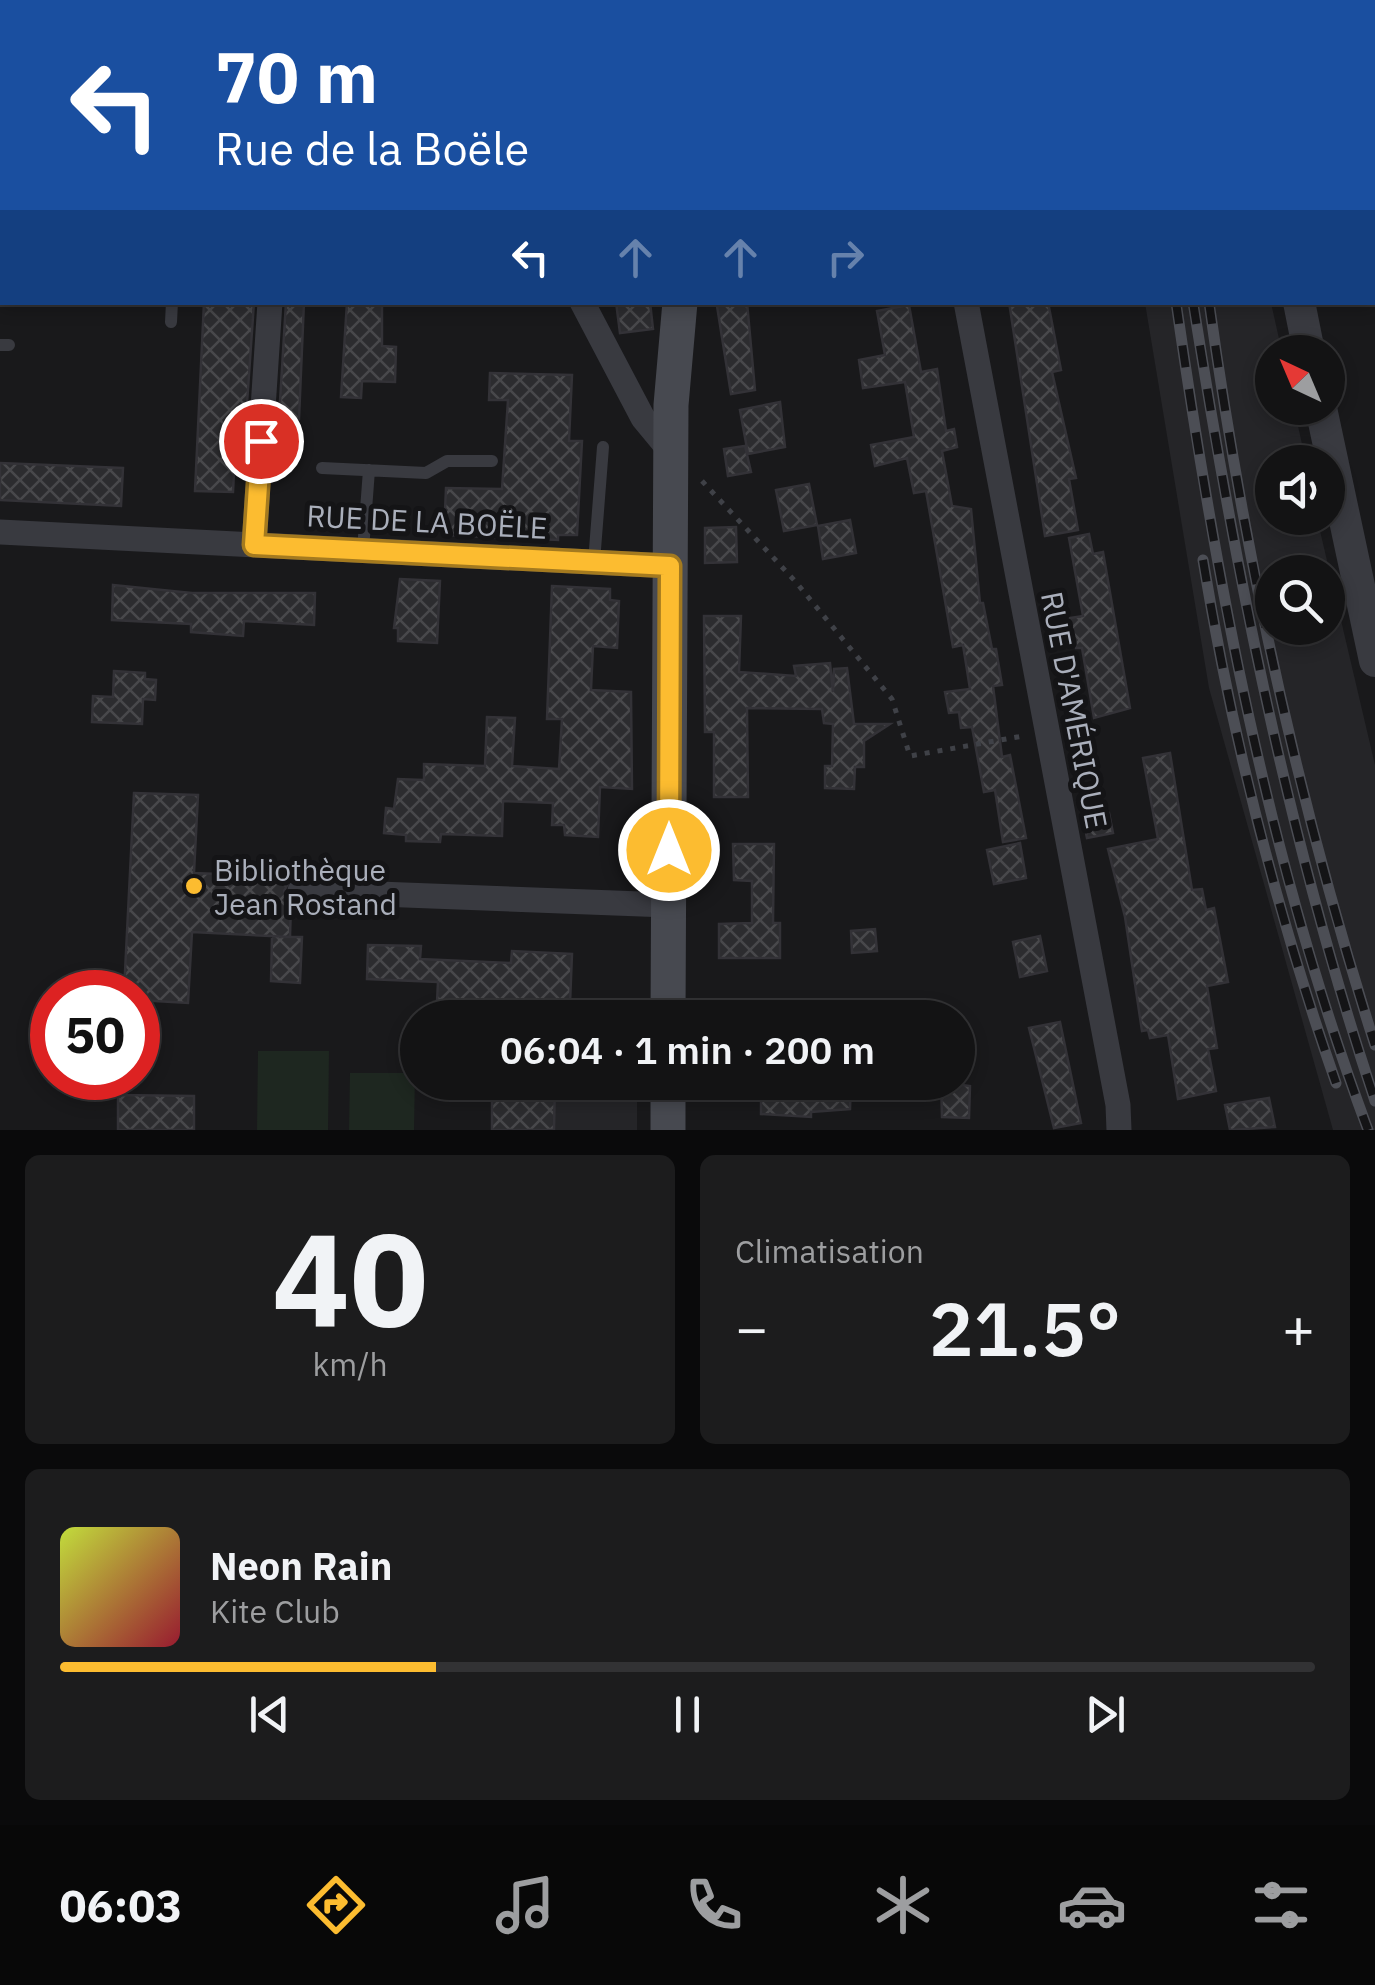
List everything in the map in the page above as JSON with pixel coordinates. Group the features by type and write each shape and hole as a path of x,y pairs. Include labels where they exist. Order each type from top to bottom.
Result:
{"main road":[{"path":"668,1000 671,405 680,305"},
{"path":"668,1100 668,1130"}],"street":[{"path":"254,545 270,305"},
{"path":"584,305 642,418 672,453"},
{"name":"RUE D'AMÉRIQUE","path":"967,305 1118,1105 1119,1130"},
{"path":"1300,305 1306,335"},
{"path":"1325,425 1374,655"},
{"name":"RUE DE LA BOËLE","path":"0,532 670,566"},
{"path":"300,891 668,905"}],"lane":[{"path":"171,322 172,305"},
{"path":"594,562 603,447"},
{"path":"322,468 426,473 447,461 492,461"},
{"path":"363,550 369,470"}],"path":[{"path":"672,453 795,581 892,699 910,756 1046,732"}],"shaded area":[{"path":"1145,305 1271,305 1278,335 1255,335 1255,425 1298,425 1302,445 1255,445 1255,535 1321,535 1326,555 1255,555 1255,645 1345,645 1345,637 1375,765 1375,1130 1333,1130 1209,688"},
{"path":"258,1051 329,1051 328,1130 257,1130"},
{"path":"350,1073 400,1073 400,1100 415,1100 414,1130 349,1130"},
{"path":"492,1100 637,1100 637,1130 492,1130"}],"building":[{"path":"204,305 254,305 246,418 237,417 233,492 195,491"},
{"path":"286,305 304,305 299,419 279,418"},
{"path":"347,305 382,305 382,346 396,347 395,382 362,381 361,398 341,397"},
{"path":"616,305 650,305 653,329 620,333"},
{"path":"747,305 755,390 731,394 717,306"},
{"path":"909,305 921,372 937,369 946,431 954,429 957,447 942,451 952,506 971,509 980,603 992,649 996,649 1002,685 993,686 1002,757 1010,755 1026,838 1003,842 995,790 984,792 972,727 961,728 959,712 949,713 945,692 970,689 963,645 953,647 926,491 914,493 907,458 875,466 871,445 914,437 905,382 863,388 859,360 885,355 877,311"},
{"path":"1009,305 1049,305 1061,370 1052,372 1076,478 1069,479 1078,530 1045,536"},
{"path":"490,373 572,375 569,441 582,441 577,535 558,535 558,540 444,535 446,488 502,489 508,400 489,400"},
{"path":"780,402 785,447 748,454 740,410"},
{"path":"745,446 751,472 728,476 724,449"},
{"path":"0,463 123,468 121,506 0,500"},
{"path":"809,484 817,525 784,531 776,490"},
{"path":"850,520 856,553 823,559 818,526"},
{"path":"736,527 737,562 705,563 705,528"},
{"path":"1089,534 1093,554 1103,552 1130,708 1094,718 1082,648 1076,648 1070,618 1083,616 1069,538"},
{"path":"400,579 440,581 437,643 398,641 398,628 394,628"},
{"path":"113,585 192,593 315,593 314,625 244,621 243,636 191,632 191,624 112,620"},
{"path":"552,586 610,589 610,600 619,601 617,648 593,646 591,690 631,692 632,789 600,787 598,837 565,835 564,825 552,825 553,803 503,801 502,836 441,834 440,842 406,841 406,835 384,833 386,808 394,809 398,779 424,780 424,764 485,766 487,717 515,718 512,766 559,769 562,719 547,719"},
{"path":"704,616 741,616 739,672 796,676 794,666 830,663 833,692 834,669 847,668 854,724 890,724 864,741 864,767 855,767 854,789 825,788 825,766 832,766 833,724 824,723 822,709 747,708 748,797 714,797 714,732 705,732"},
{"path":"114,671 145,673 145,679 156,680 155,700 143,699 142,724 92,722 93,696 113,697"},
{"path":"1170,753 1192,890 1202,889 1206,910 1214,908 1228,982 1207,986 1217,1048 1208,1049 1216,1091 1178,1099 1168,1035 1150,1038 1148,1030 1142,1031 1125,917 1108,849 1158,839 1143,758"},
{"path":"134,793 198,795 194,873 292,877 284,891 291,905 290,937 192,932 188,1003 160,1001 160,970 125,970"},
{"path":"1109,813 1113,833 1087,838 1083,818"},
{"path":"1020,843 1026,878 994,884 987,850"},
{"path":"733,844 774,844 773,923 780,923 780,958 719,958 719,924 752,923 752,881 734,880"},
{"path":"875,929 877,951 852,953 851,931"},
{"path":"1040,936 1047,971 1020,977 1013,942"},
{"path":"272,937 302,937 300,983 271,981"},
{"path":"368,945 421,946 420,959 511,963 512,951 572,954 570,1000 437,1000 438,982 367,979"},
{"path":"1060,1022 1081,1123 1054,1128 1029,1028"},
{"path":"194,1096 194,1130 118,1130 118,1100"},
{"path":"1269,1098 1275,1127 1230,1130 1225,1105"},
{"path":"492,1100 555,1100 554,1130 492,1130"},
{"path":"761,1100 850,1100 850,1109 811,1112 811,1117 761,1114"},
{"path":"942,1100 970,1100 969,1118 942,1117"}],"railway":[{"path":"1176,305 1209,512 1250,722 1302,928 1368,1130"},
{"path":"1194,305 1227,505 1268,706 1316,904 1375,1101"},
{"path":"1209,305 1239,490 1276,677 1322,862 1375,1045"},
{"path":"1203,560 1258,824 1294,955 1336,1083"}],"place":[{"name":"Bibliothèque Jean Rostand","path":"194,886"}],"route":[{"path":"261,441 254,545 670,566 669,850"}]}
